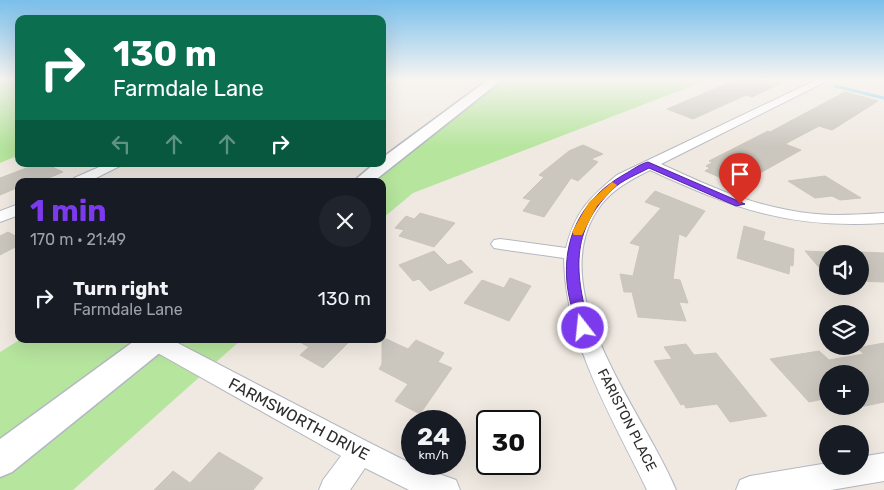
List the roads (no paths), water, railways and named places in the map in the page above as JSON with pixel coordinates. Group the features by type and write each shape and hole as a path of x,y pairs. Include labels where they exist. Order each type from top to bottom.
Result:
{"street":[{"path":"386,163 467,102"},
{"name":"FARISTON PLACE","path":"662,490 608,385 583,328 574,293 572,254 582,224 599,197 616,182 648,164 778,102"},
{"path":"648,164 729,200 775,214 827,221 884,218"},
{"path":"86,178 109,167"},
{"path":"367,178 381,167"},
{"path":"0,217 15,211"},
{"path":"500,244 572,254"},
{"path":"0,460 152,343"},
{"name":"FARMSWORTH DRIVE","path":"161,343 360,452 421,481 446,490"},
{"path":"333,490 360,452"},
{"path":"750,490 884,467"}]}
